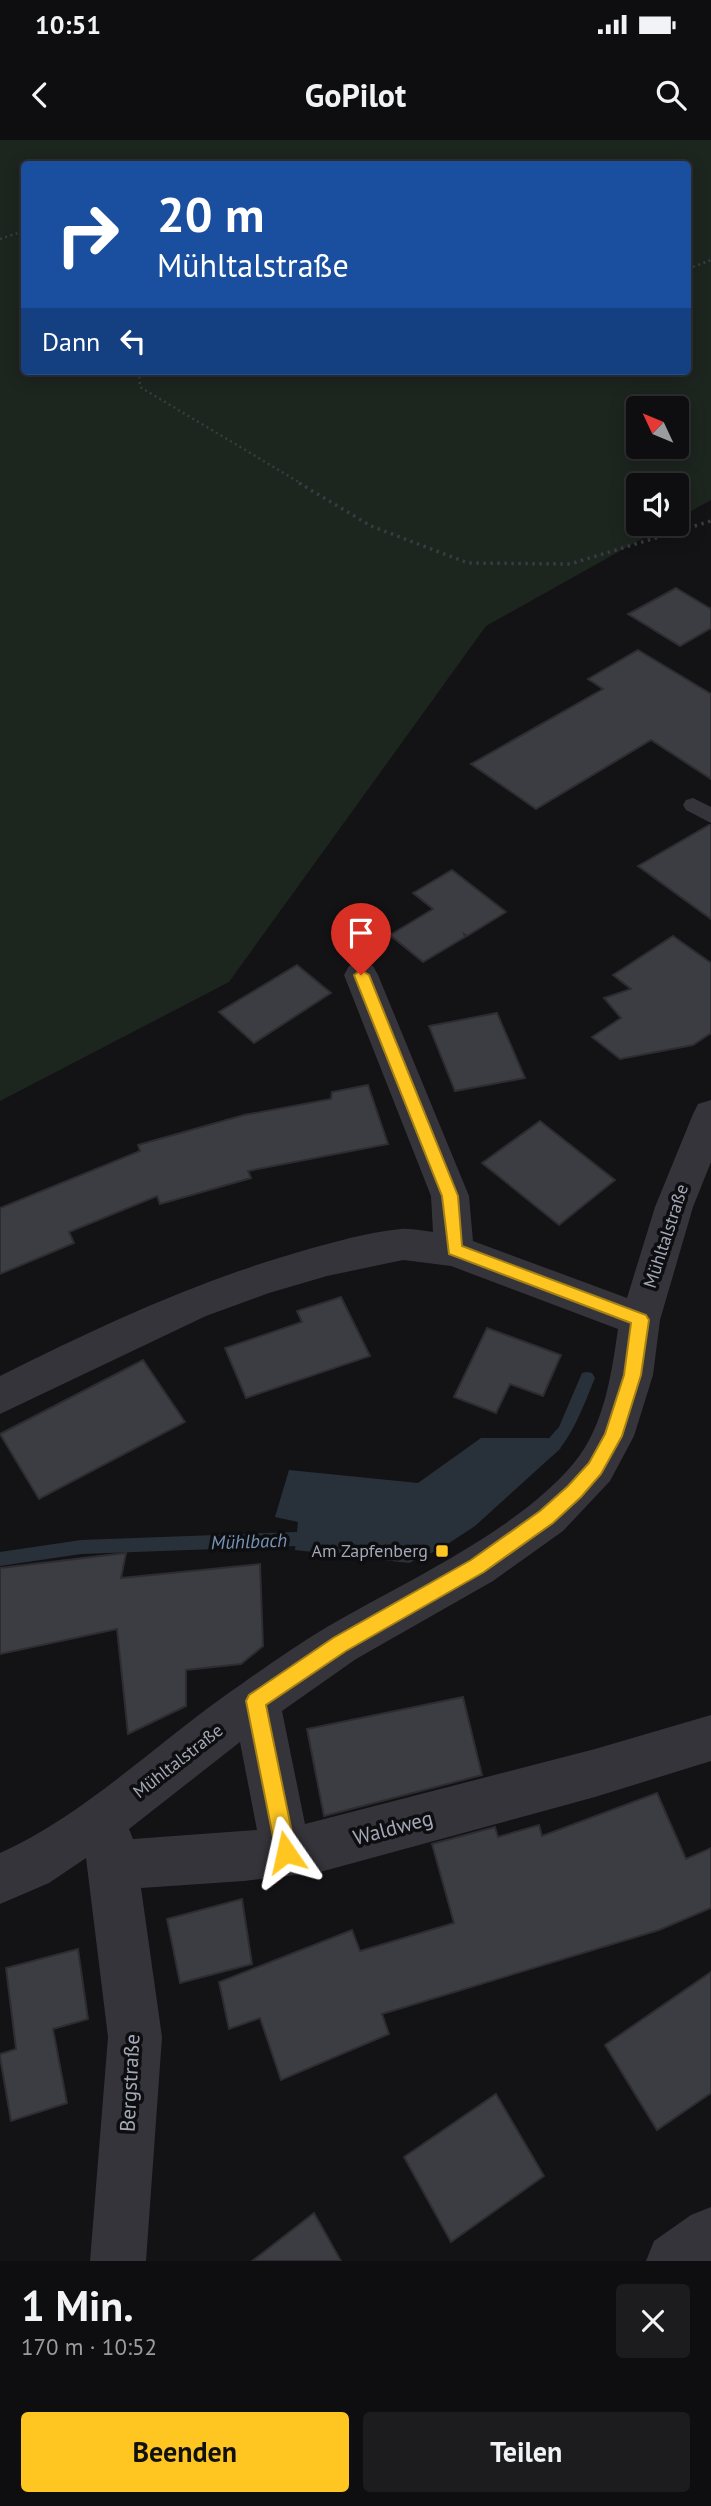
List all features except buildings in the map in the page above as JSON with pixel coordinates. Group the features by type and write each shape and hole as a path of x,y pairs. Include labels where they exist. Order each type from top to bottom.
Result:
{"street":[{"path":"361,975 450,1196 454,1250"},
{"name":"Mühltalstraße","path":"0,1879 31,1864 109,1841 256,1701 340,1644 477,1566 547,1517 574,1492 595,1468 613,1436 632,1375 640,1320 674,1207 711,1114"},
{"path":"0,1396 192,1304 264,1278 327,1260 403,1244 454,1250 640,1320"},
{"path":"256,1701 286,1852"},
{"name":"Waldweg","path":"109,1841 286,1852 346,1840 595,1773 711,1738"},
{"name":"Bergstraße","path":"109,1841 135,2037 118,2261"},
{"path":"674,2261 711,2235"}],"lane":[{"path":"693,805 711,816"}],"path":[{"path":"0,239 21,231"},
{"path":"691,268 711,260"},
{"path":"139,375 140,387 371,526 468,564 570,564 711,521"}],"shaded area":[{"path":"0,140 711,140 711,500 689,512 689,473 626,473 626,536 647,536 486,626 229,982 0,1101"},
{"path":"481,1438 548,1438 561,1448 475,1526 440,1549 409,1563 295,1550 298,1522 275,1517 289,1470 418,1483"}],"waterway":[{"name":"Mühlbach","path":"543,1454 565,1431 587,1378"},
{"name":"Mühlbach","path":"0,1559 81,1547 296,1539 312,1541"}],"place":[{"name":"Am Zapfenberg","path":"442,1551"}],"route":[{"path":"286,1852 256,1701 340,1644 477,1566 512,1543 547,1517 574,1492 595,1468 613,1436 632,1375 640,1320 454,1250 450,1196 361,975"}]}
